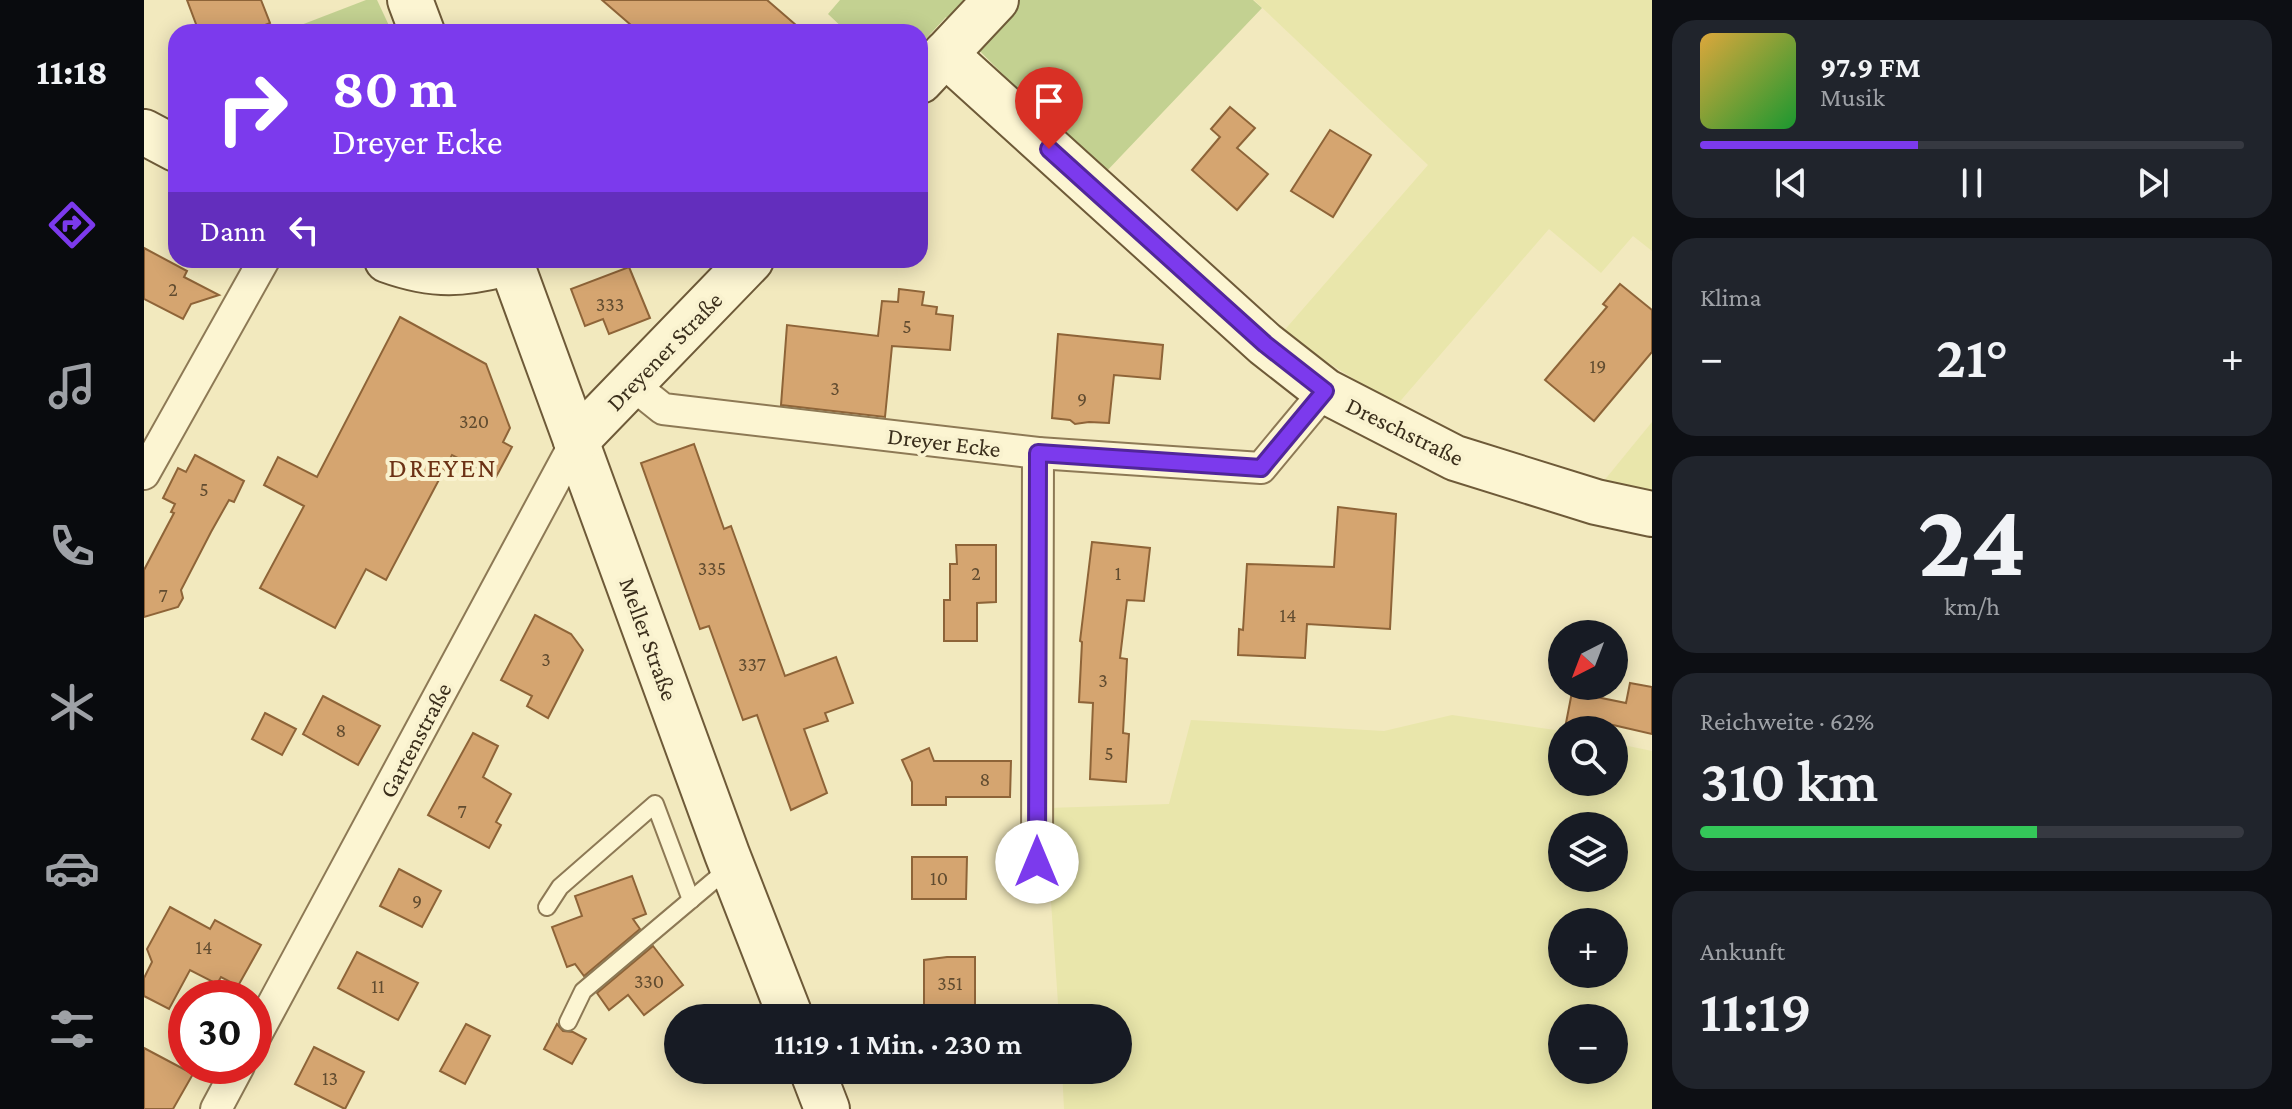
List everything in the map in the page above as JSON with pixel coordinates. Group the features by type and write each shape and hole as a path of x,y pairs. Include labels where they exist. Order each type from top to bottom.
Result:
{"street":[{"path":"410,0 419,24"},
{"path":"933,68 996,0"},
{"name":"Dreschstraße","path":"933,68 1325,391 1455,458 1596,502 1652,514"},
{"path":"144,132 168,145"},
{"path":"144,474 260,268"},
{"path":"415,268 436,274 474,272 487,268"},
{"name":"Meller Straße","path":"513,268 786,1004"},
{"name":"Dreyener Straße","path":"576,441 743,268"},
{"name":"Dreyer Ecke","path":"633,385 663,409 1038,453 1261,468 1325,391"},
{"name":"Gartenstraße","path":"272,1006 576,441"},
{"path":"1037,862 1038,453"},
{"path":"216,1109 229,1084"}],"lane":[{"path":"547,907 560,887 655,804 691,900"},
{"path":"568,1022 583,991 732,865"}],"shaded area":[{"path":"1254,0 1652,0 1652,251 1633,236 1601,273 1549,229 1396,406 1282,333 1428,165"},
{"path":"1652,422 1652,491 1603,482"},
{"path":"1452,715 1548,729 1548,796 1628,796 1628,746 1652,751 1652,1109 1064,1109 1063,1084 1132,1084 1132,1004 1058,1004 1048,858 1048,808 1169,804 1191,720 1384,731"}],"green space":[{"path":"366,0 377,0 388,24 304,24"},
{"path":"840,0 1253,0 1262,8 1103,175 946,17 928,36 928,24 839,24 828,14"}],"building":[{"path":"187,0 261,0 270,23 268,24 196,24"},
{"path":"602,0 767,0 795,24 630,24"},
{"path":"1230,107 1255,128 1237,148 1268,174 1237,210 1192,170 1220,137 1211,129"},
{"path":"1330,130 1371,155 1333,217 1291,191"},
{"path":"144,248 168,261 168,268 181,268 187,271 184,277 219,295 191,304 183,319 144,299"},
{"path":"629,268 650,318 609,334 603,319 585,326 571,289"},
{"path":"1620,284 1652,310 1652,352 1594,421 1545,380 1607,307 1603,304"},
{"path":"899,289 924,292 922,305 937,307 936,314 953,316 950,350 892,346 885,417 781,405 787,325 878,336 882,301 898,302"},
{"path":"400,317 486,364 510,428 503,442 512,447 496,477 452,455 386,580 366,569 335,628 260,588 304,506 264,485 278,457 317,477"},
{"path":"1058,334 1163,345 1160,379 1114,375 1109,423 1075,424 1070,420 1052,418"},
{"path":"694,444 724,529 731,526 785,676 836,657 853,703 825,713 828,721 804,729 827,793 791,810 757,715 743,720 709,626 700,629 641,463"},
{"path":"195,455 244,481 234,502 229,500 211,532 181,590 183,598 178,607 144,617 144,570 174,513 171,512 175,504 163,498 178,468 186,472"},
{"path":"1338,507 1396,514 1390,629 1307,624 1305,658 1238,655 1239,629 1243,630 1247,564 1334,567"},
{"path":"1092,542 1150,548 1144,601 1127,600 1120,658 1127,659 1123,733 1129,734 1126,782 1090,779 1093,703 1079,702 1080,641"},
{"path":"956,545 996,545 996,602 977,603 977,641 944,641 944,600 950,600 950,564 957,564"},
{"path":"535,615 571,634 583,650 548,718 527,706 532,696 501,680"},
{"path":"1630,683 1652,687 1652,734 1628,728 1628,716 1567,716 1570,700 1626,703"},
{"path":"323,696 380,726 358,765 303,734"},
{"path":"265,713 296,729 282,755 252,739"},
{"path":"473,733 498,746 483,777 511,794 496,822 501,825 489,848 428,815"},
{"path":"929,748 934,761 1011,761 1010,797 946,797 946,805 912,805 912,782 902,760"},
{"path":"912,857 967,857 966,899 912,899"},
{"path":"399,869 441,891 422,927 380,906"},
{"path":"632,876 646,914 633,919 640,929 584,976 575,964 567,967 552,927 582,916 575,896"},
{"path":"170,907 210,929 215,920 261,945 241,980 221,977 219,980 209,980 190,970 185,980 168,980 168,1008 144,996 144,978 152,962 147,949"},
{"path":"653,946 683,985 644,1015 628,995 609,1010 597,993"},
{"path":"357,952 418,983 398,1020 338,988"},
{"path":"975,957 975,1004 924,1004 924,960"},
{"path":"466,1024 490,1036 465,1084 440,1071"},
{"path":"557,1024 563,1031 586,1039 572,1064 544,1049"},
{"path":"314,1047 364,1072 345,1109 295,1084"},
{"path":"144,1048 168,1061 168,1084 187,1084 173,1109 144,1109"}],"district":[{"name":"DREYEN","path":"443,467"}],"route":[{"path":"1037,862 1038,453 1261,468 1325,391 1265,344 1049,149"}]}
